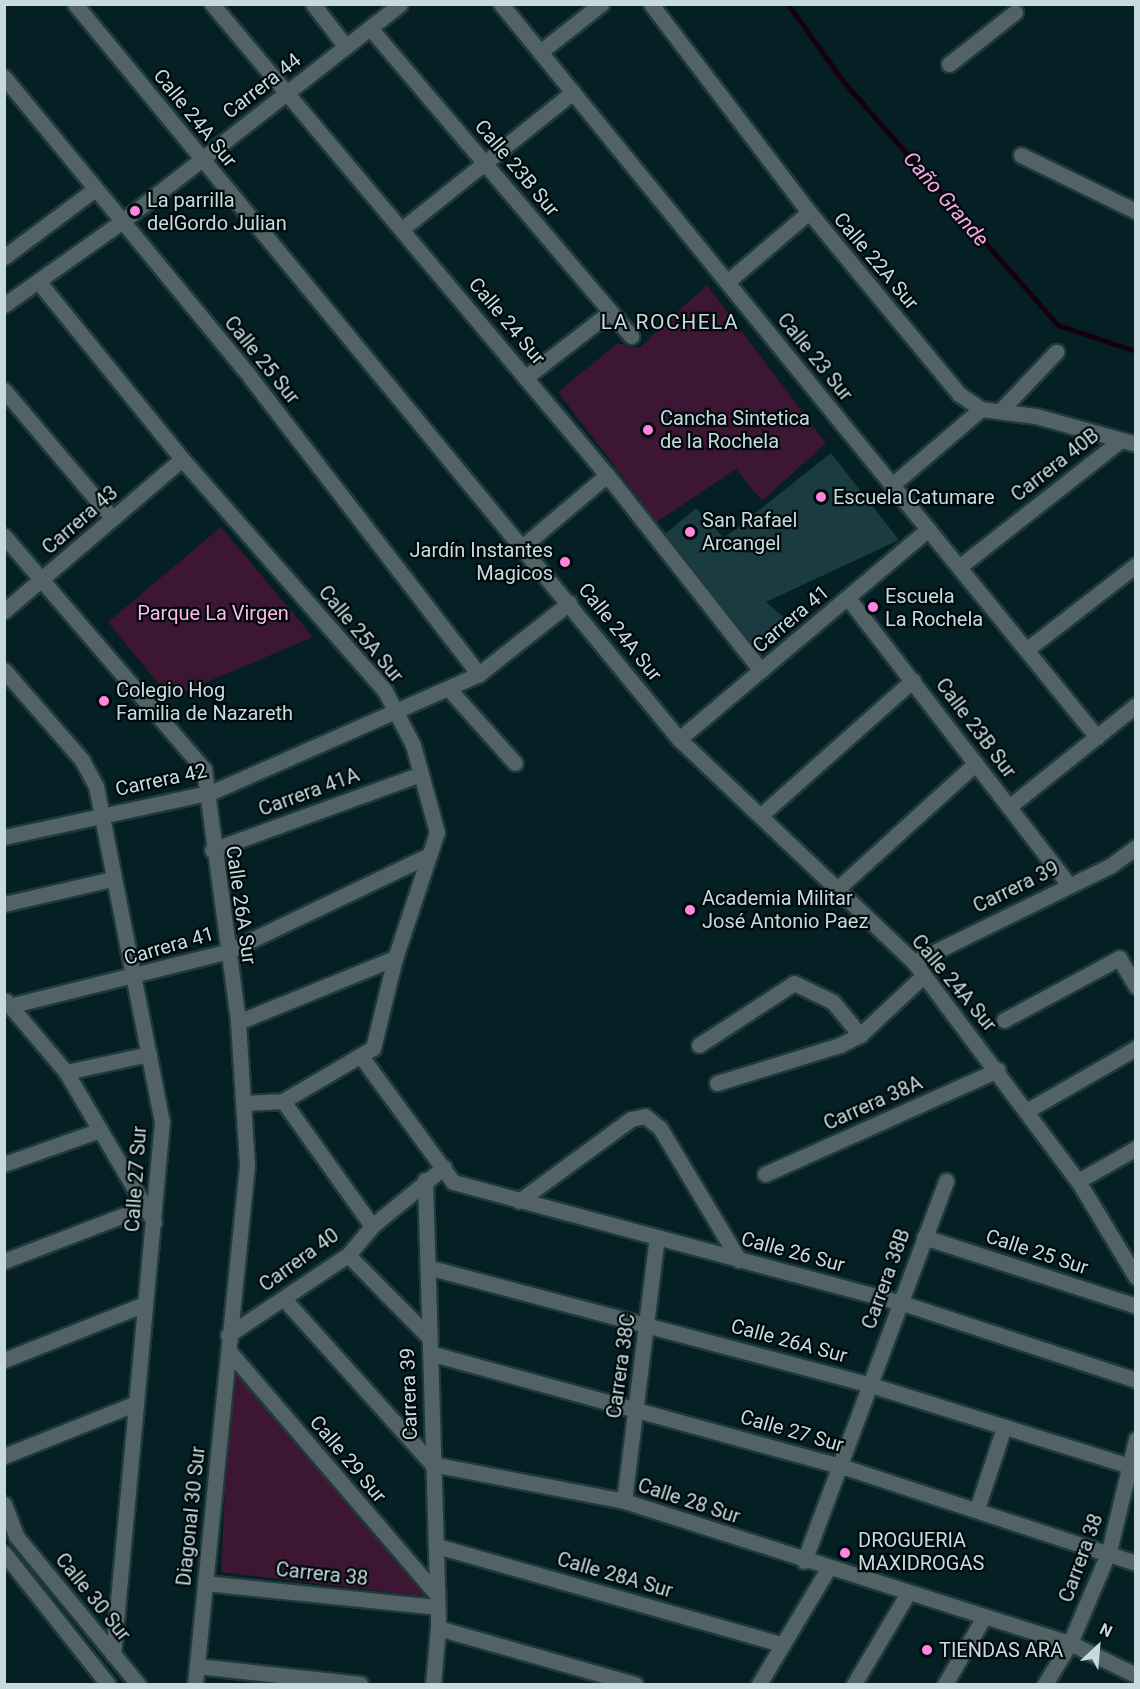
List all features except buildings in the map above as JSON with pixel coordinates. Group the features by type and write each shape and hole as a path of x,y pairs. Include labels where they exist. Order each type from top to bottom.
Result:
{"street":[{"name":"Calle 24A Sur","path":"75,4 201,160 523,546 679,739 914,962 1028,1110 1132,1257 1136,1276"},
{"name":"Calle 24 Sur","path":"212,4 526,377 761,671"},
{"path":"313,4 346,46"},
{"name":"Carrera 44","path":"4,305 120,223 400,4"},
{"name":"Calle 23 Sur","path":"501,4 1096,736"},
{"path":"540,52 601,4"},
{"name":"Calle 22A Sur","path":"651,4 808,212 959,394 981,409"},
{"path":"949,64 1017,7"},
{"name":"Calle 23B Sur","path":"370,28 631,336"},
{"name":"Calle 25 Sur","path":"4,76 93,190 250,377 479,674"},
{"path":"402,229 573,92"},
{"path":"1021,155 1136,211"},
{"path":"4,257 93,190"},
{"path":"727,282 808,212"},
{"name":"Calle 25A Sur","path":"38,281 182,459 385,691 396,712 421,774 437,832 395,958 380,1035 363,1059"},
{"path":"526,377 610,312"},
{"path":"1002,409 1056,352"},
{"path":"4,390 112,518"},
{"path":"892,485 981,409 1002,409 1128,442"},
{"name":"Carrera 40B","path":"959,567 1128,442"},
{"name":"Carrera 43","path":"4,611 42,581 182,459"},
{"path":"523,546 606,475"},
{"name":"Carrera 41","path":"679,739 928,529"},
{"name":"Calle 26A Sur","path":"4,536 204,769 212,850 238,1022 246,1103 247,1165 228,1351"},
{"path":"1026,650 1136,565"},
{"name":"Calle 23B Sur","path":"848,598 1068,884"},
{"name":"Carrera 42","path":"6,834 206,793 479,674 569,603"},
{"name":"Calle 27 Sur","path":"4,670 82,760 96,786 131,980 162,1121 155,1225 134,1404 112,1655"},
{"path":"761,815 913,680"},
{"path":"449,688 515,762"},
{"path":"1010,806 1136,705"},
{"path":"836,890 975,764"},
{"name":"Carrera 41A","path":"212,850 421,774"},
{"name":"Carrera 39","path":"914,962 1136,848"},
{"name":"Carrera 41","path":"7,1003 131,980 226,952 429,855"},
{"path":"4,904 112,879"},
{"path":"238,1022 395,958"},
{"path":"1004,1020 1119,958 1136,986"},
{"path":"717,1083 860,1035 923,976"},
{"path":"699,1045 794,983 834,1002 860,1035"},
{"path":"7,1003 66,1072 147,1206 155,1225"},
{"path":"1028,1110 1136,1048"},
{"path":"66,1072 149,1054"},
{"path":"246,1103 283,1101 363,1059 444,1167"},
{"name":"Carrera 38A","path":"765,1174 998,1070"},
{"path":"283,1101 372,1226"},
{"path":"519,1201 631,1119 645,1116 660,1128 739,1260"},
{"path":"4,1164 100,1130"},
{"path":"1078,1181 1136,1148"},
{"name":"Carrera 40","path":"228,1335 348,1255 372,1226 425,1180 444,1167"},
{"name":"Calle 26 Sur","path":"444,1167 453,1182 899,1302 1136,1380"},
{"name":"Carrera 39","path":"425,1180 431,1268 429,1337 433,1354 432,1464 437,1546 438,1628 433,1684"},
{"name":"Carrera 38B","path":"804,1561 946,1181"},
{"path":"4,1261 147,1206"},
{"name":"Calle 25 Sur","path":"924,1237 1136,1306"},
{"name":"Carrera 38C","path":"624,1501 649,1326 657,1238"},
{"path":"348,1255 429,1337"},
{"name":"Calle 26A Sur","path":"431,1268 871,1385 1004,1427 1132,1475"},
{"path":"284,1299 432,1464"},
{"path":"4,1360 145,1304"},
{"name":"Diagonal 30 Sur","path":"195,1684 228,1351"},
{"name":"Calle 29 Sur","path":"228,1351 436,1600"},
{"name":"Calle 27 Sur","path":"433,1354 636,1407 840,1466 1109,1551 1136,1563"},
{"path":"4,1456 134,1404"},
{"path":"976,1509 1004,1427"},
{"name":"Carrera 38","path":"1045,1684 1070,1643 1109,1551 1132,1475 1136,1438"},
{"name":"Calle 28 Sur","path":"432,1464 624,1501 804,1561 1070,1643 1136,1675"},
{"path":"4,1504 10,1541"},
{"name":"Calle 30 Sur","path":"10,1541 138,1684"},
{"name":"Calle 28A Sur","path":"437,1546 782,1644"},
{"path":"4,1553 108,1684"},
{"path":"759,1684 829,1567"},
{"name":"Carrera 38","path":"205,1583 436,1600"},
{"path":"854,1684 908,1593"},
{"path":"945,1684 984,1617"},
{"path":"438,1628 635,1684"},
{"path":"198,1666 360,1684"}],"green space":[{"path":"707,285 826,443 762,501 736,469 657,522 558,392 618,343 639,348"},
{"name":"Parque La Virgen","path":"221,527 313,637 170,698 108,622"},
{"path":"231,1365 427,1597 221,1572"}],"waterway":[{"name":"Caño Grande","path":"788,4 844,82 1058,325 1136,351"}],"place":[{"name":"La parrilla delGordo Julian","path":"135,211"},
{"name":"Cancha Sintetica de la Rochela","path":"648,430"},
{"name":"Escuela Catumare","path":"821,497"},
{"name":"San Rafael Arcangel","path":"690,532"},
{"name":"Jardín Instantes Magicos","path":"565,562"},
{"name":"Escuela La Rochela","path":"873,607"},
{"name":"Colegio Hog Familia de Nazareth","path":"104,701"},
{"name":"Academia Militar José Antonio Paez","path":"690,910"},
{"name":"DROGUERIA MAXIDROGAS","path":"845,1553"},
{"name":"TIENDAS ARA","path":"927,1650"}],"district":[{"name":"LA ROCHELA","path":"670,322"}]}
